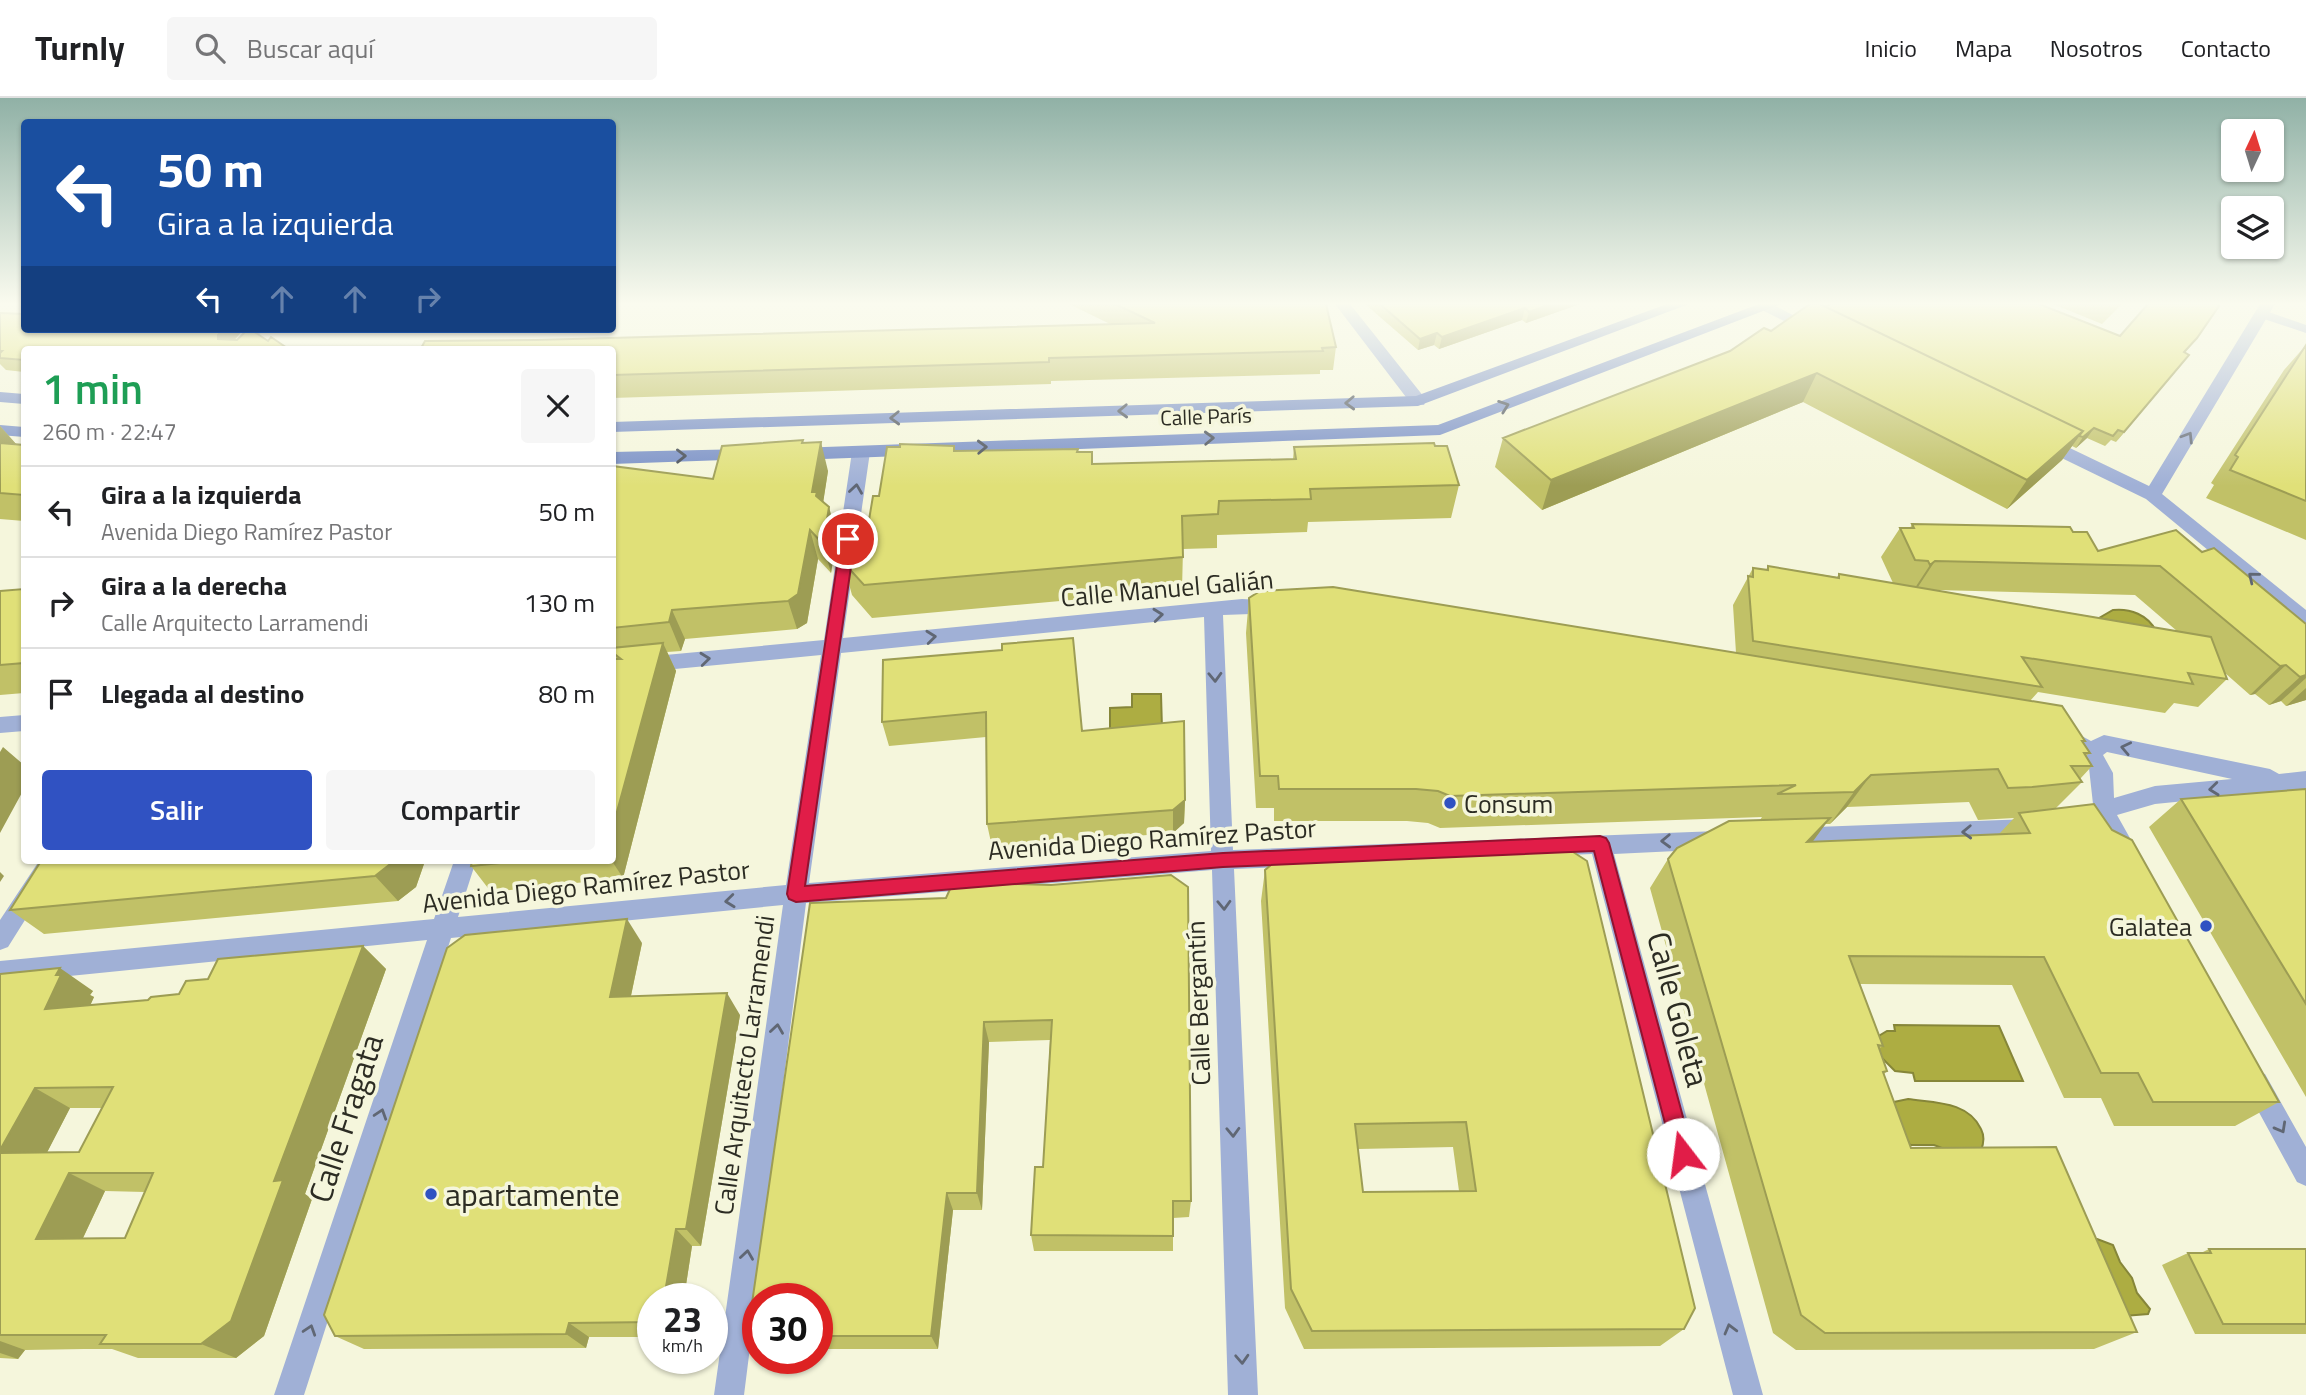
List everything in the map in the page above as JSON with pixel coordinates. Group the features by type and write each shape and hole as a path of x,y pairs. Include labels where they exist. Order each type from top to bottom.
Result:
{"main road":[{"name":"Calle París","path":"616,452 620,426 1418,401 1517,365"},
{"name":"Calle París","path":"616,458 861,452 1440,430 1612,365"},
{"path":"0,397 21,399"},
{"path":"1418,401 1440,430"},
{"path":"0,430 21,432"}],"street":[{"path":"1389,365 1418,401"},
{"path":"2152,495 2232,365"},
{"path":"2029,435 2152,495 2306,621"},
{"name":"Calle Arquitecto Larramendi","path":"729,1395 796,894 861,452"},
{"name":"Calle Manuel Galián","path":"616,668 1242,606 1300,607"},
{"name":"Calle Bergantín","path":"1213,609 1243,1395"},
{"path":"0,725 21,723"},
{"path":"2054,732 2080,744 2090,753 2102,773 2104,811 2143,880"},
{"path":"2090,753 2104,743 2298,781"},
{"path":"1767,838 2003,831 2055,825 2155,796 2298,781"},
{"name":"Avenida Diego Ramírez Pastor","path":"0,972 796,894 1223,860 1739,839"},
{"name":"Calle Goleta","path":"1600,843 1748,1395"},
{"path":"0,940 49,864"},
{"name":"Calle Fragata","path":"289,1395 464,864"},
{"path":"2245,1063 2306,1173"}],"shaded area":[{"path":"2113,610 2138,614 2153,625 2156,631 2099,618"},
{"path":"1132,694 1161,694 1162,729 1110,734 1110,708 1132,707"},
{"path":"1894,1025 1999,1026 2023,1081 1915,1081 1913,1073 1895,1071 1879,1055 1877,1037 1887,1031 1895,1031"},
{"path":"1908,1099 1949,1105 1968,1113 1982,1132 1984,1140 1981,1150 1958,1154 1934,1145 1910,1145 1889,1103"},
{"path":"2097,1239 2113,1245 2120,1262 2132,1278 2137,1293 2150,1309 2148,1314 2124,1316 2089,1243"}],"building":[{"path":"616,365 964,365 616,375"},
{"path":"1695,365 1945,365 2083,431 2027,480 1817,373 1551,480 1503,438"},
{"path":"1945,365 2181,365 2124,432 2118,430 2113,436 2094,428 2083,437 2079,436 2083,431"},
{"path":"2293,365 2306,365 2306,501 2230,470 2238,457 2235,455"},
{"path":"803,440 802,443 821,442 812,492 817,492 816,496 829,507 823,544 810,530 798,594 788,601 672,610 669,622 616,628 616,467 713,479 722,446"},
{"path":"0,443 21,445 21,495 0,493"},
{"path":"1434,443 1435,446 1447,446 1459,485 1310,489 1311,499 1219,501 1218,514 1182,516 1183,557 864,585 843,562 850,519 867,532 873,496 879,496 887,447 900,447 900,444 954,446 954,451 1078,449 1077,452 1092,452 1092,464 1296,459 1294,447"},
{"path":"1912,524 2070,527 2073,532 2087,532 2098,551 2176,530 2202,552 2214,548 2306,624 2306,675 2300,677 2286,665 2280,666 2160,566 1935,561 1930,565 1928,561 1915,560 1900,528 1914,528"},
{"path":"1768,566 1839,578 1839,574 2211,637 2227,679 2188,673 2193,684 2022,657 2042,687 1753,641 1748,576 1753,577 1753,568 1768,570"},
{"path":"1333,587 2062,706 2085,741 2082,741 2090,753 2084,753 2092,766 2071,766 2082,782 2008,788 1998,769 1871,775 1854,792 1777,794 1796,785 1450,796 1438,791 1416,789 1279,789 1278,776 1260,776 1249,598 1260,591"},
{"path":"21,589 21,663 0,665 0,591"},
{"path":"1073,638 1082,731 1184,721 1185,800 1173,810 987,824 986,712 882,722 883,660 1002,650 1002,644"},
{"path":"663,643 616,815 616,659 621,659 616,655 616,648"},
{"path":"2306,789 2306,1004 2181,799"},
{"path":"2094,804 2112,830 2132,840 2279,1102 2153,1102 2138,1073 2101,1073 2044,957 1849,956 1883,1046 1878,1045 1887,1071 1883,1072 1911,1148 2056,1147 2137,1332 1825,1333 1801,1315 1668,859 1677,848 1729,821 1830,818 1807,842 2030,833 2019,813"},
{"path":"1570,850 1587,861 1695,1308 1684,1329 1312,1331 1291,1289 1265,870 1278,859","holes":["1466,1122 1476,1191 1363,1192 1355,1124"]},
{"path":"39,864 390,864 375,876 10,910"},
{"path":"1171,875 1188,887 1191,1201 1173,1201 1173,1236 1031,1235 1035,1167 1043,1167 1052,1020 984,1022 977,1193 947,1193 931,1336 833,1336 833,1283 755,1283 810,903 946,898 951,887 1013,882 1051,885"},
{"path":"627,919 610,997 727,993 686,1229 676,1229 667,1283 637,1283 637,1322 569,1323 566,1334 335,1336 324,1315 447,948 465,935"},
{"path":"363,946 274,1181 283,1180 231,1321 201,1344 100,1344 106,1335 0,1335 0,1153 79,1152 113,1087 35,1088 0,1150 0,974 60,968 56,975 61,975 45,1009 148,1000 151,997 179,994 186,981 208,979 218,959","holes":["69,1173 153,1173 125,1238 36,1239"]},
{"path":"2209,1249 2306,1249 2306,1324 2223,1324 2188,1253 2211,1253"}],"place":[{"name":"Consum","path":"1450,803"},
{"name":"Galatea","path":"2206,926"},
{"name":"apartamente","path":"431,1194"}],"route":[{"path":"848,539 796,894 1223,860 1600,843 1683,1154"}]}
